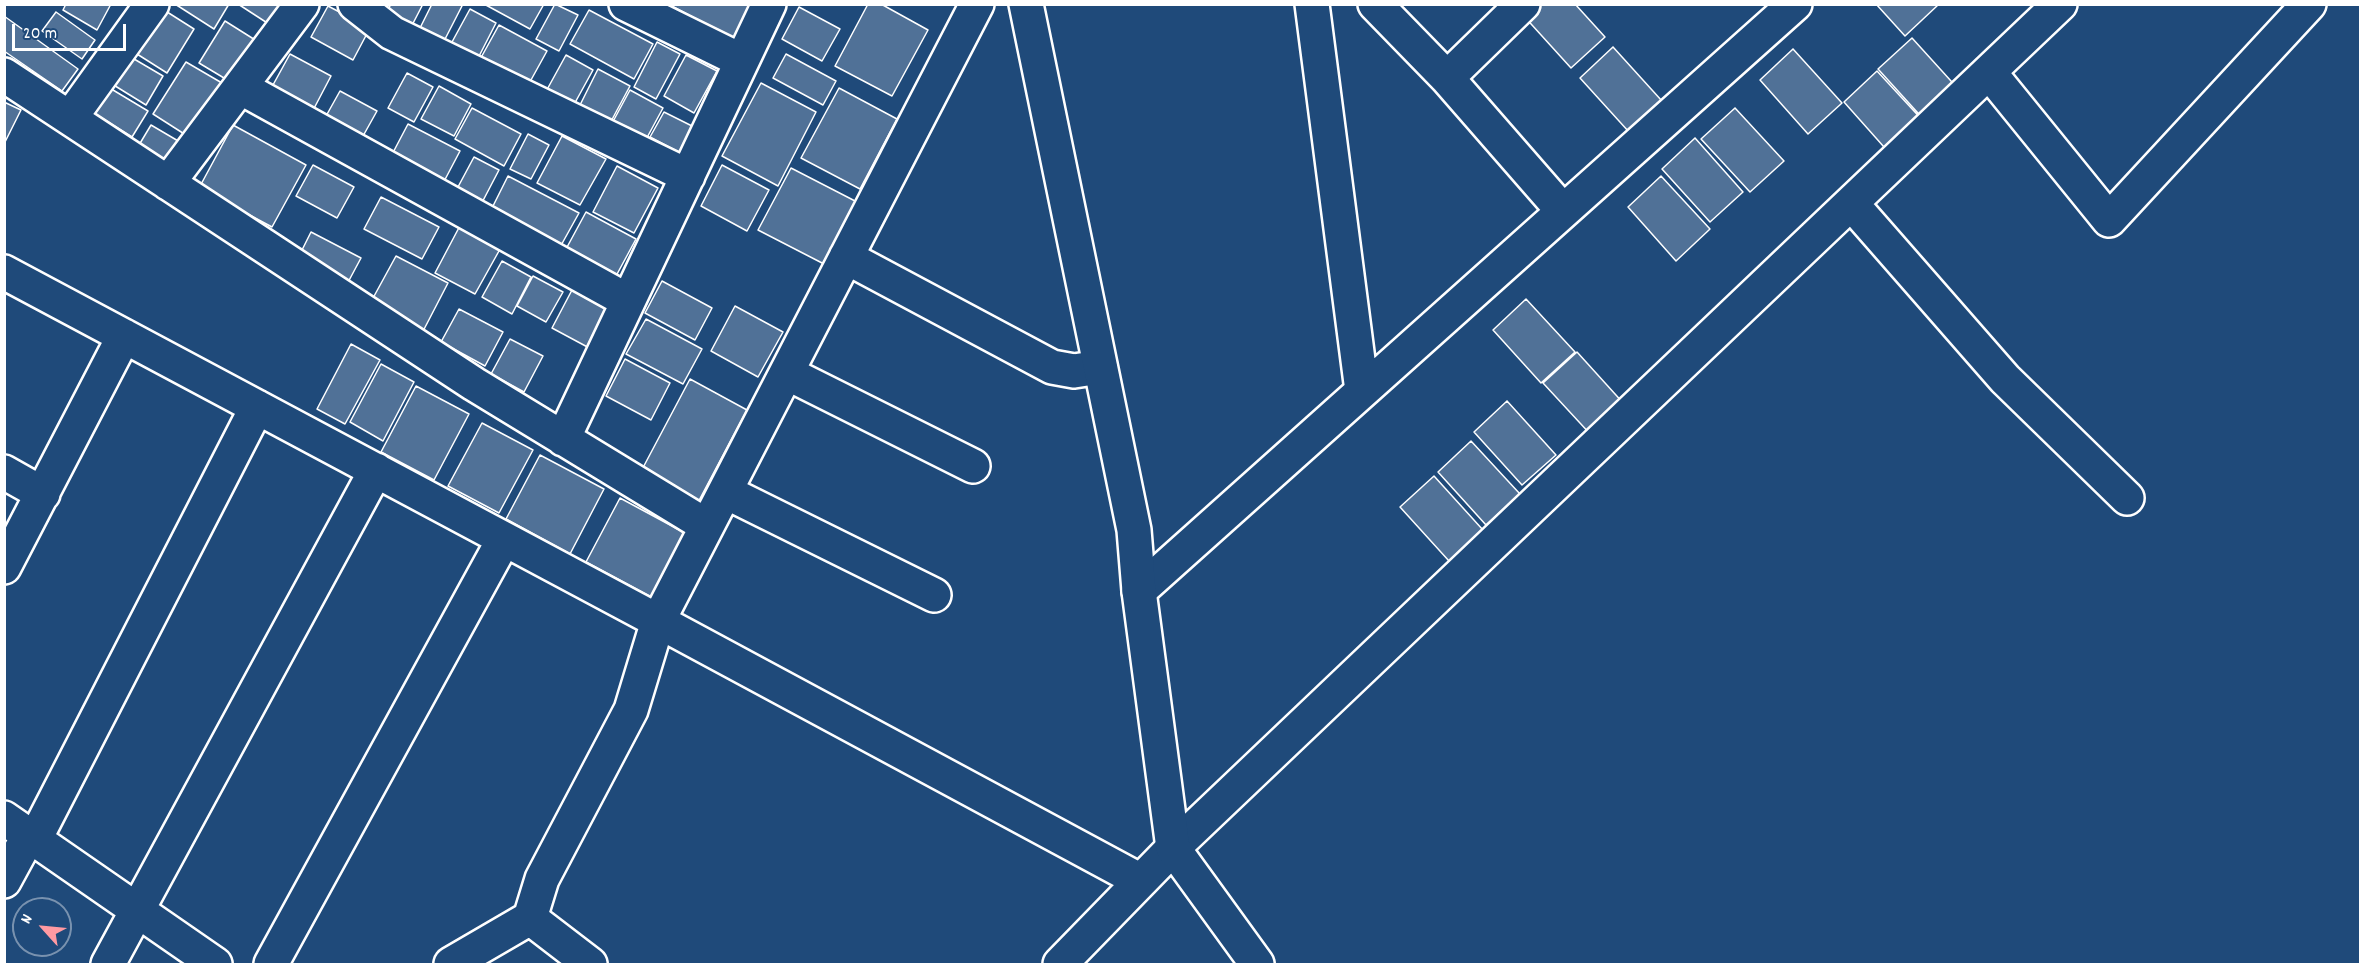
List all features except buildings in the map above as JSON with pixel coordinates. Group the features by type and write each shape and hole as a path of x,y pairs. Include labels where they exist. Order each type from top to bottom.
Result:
{"street":[{"path":"168,183 302,4"},
{"path":"355,4 393,33 688,176"},
{"path":"626,4 742,61"},
{"path":"563,439 769,4"},
{"path":"451,964 530,918 542,879 631,710 658,621 978,4"},
{"path":"1026,4 1134,530 1139,591 1173,848 1257,964"},
{"path":"1312,4 1362,391"},
{"path":"1375,4 1447,78 1563,211"},
{"path":"1447,78 1523,4"},
{"path":"1139,591 1795,4"},
{"path":"1060,964 1173,848 2060,4"},
{"path":"1989,72 2109,220 2309,4"},
{"path":"70,118 152,5"},
{"path":"4,75 474,384 707,526"},
{"path":"240,87 628,301"},
{"path":"1851,203 2005,379 2127,498"},
{"path":"846,257 1053,367 1074,371 1100,367"},
{"path":"4,272 1141,881"},
{"path":"4,567 124,336"},
{"path":"787,373 973,466"},
{"path":"4,881 23,831 257,407"},
{"path":"108,964 376,471"},
{"path":"4,472 43,494"},
{"path":"726,492 934,595"},
{"path":"272,964 504,539"},
{"path":"23,831 215,964"},
{"path":"530,918 590,964"}]}
